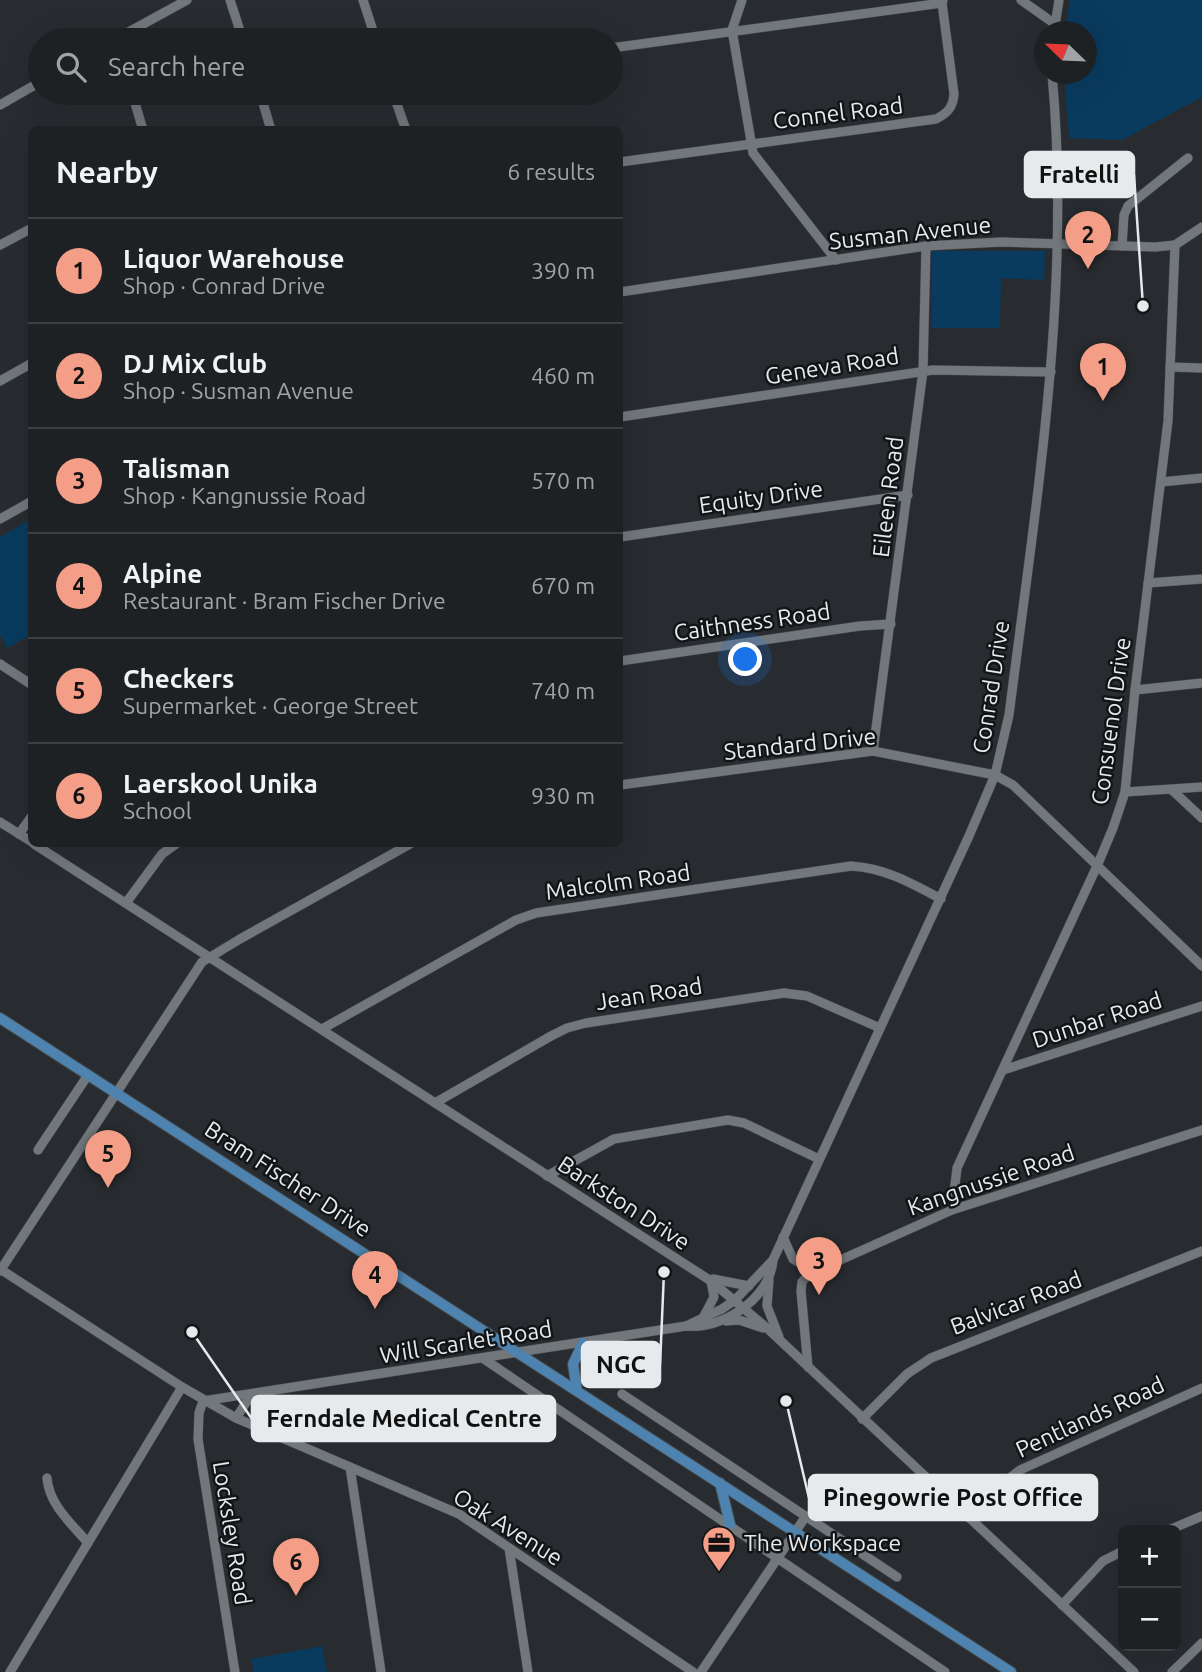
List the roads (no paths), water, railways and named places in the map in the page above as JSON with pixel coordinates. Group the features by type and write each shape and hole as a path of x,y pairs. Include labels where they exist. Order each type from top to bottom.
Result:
{"main road":[{"name":"Bram Fischer Drive","path":"0,1018 1011,1672"},
{"path":"577,1391 573,1364 583,1343"},
{"path":"720,1483 730,1524"}],"street":[{"path":"136,28 187,0"},
{"path":"230,0 239,28"},
{"path":"363,0 372,28"},
{"path":"741,0 733,30 749,144 762,167 836,260"},
{"path":"1021,0 1046,21"},
{"path":"1056,21 1059,0"},
{"path":"623,46 943,2"},
{"name":"Connel Road","path":"623,162 926,122 946,115 951,109 954,94 943,2"},
{"name":"Conrad Drive","path":"743,1307 770,1275 773,1259 941,898 995,775 1008,723 1051,372 1059,164 1053,84"},
{"path":"0,105 28,89"},
{"path":"135,105 142,126"},
{"path":"264,105 270,126"},
{"path":"397,105 405,126"},
{"path":"1122,246 1124,215 1128,206 1188,158"},
{"path":"1175,245 1202,227"},
{"path":"0,246 28,230"},
{"name":"Susman Avenue","path":"623,292 926,246 988,242 1155,247 1175,245"},
{"name":"Consuenol Drive","path":"951,1210 957,1168 1097,866 1125,792 1168,421 1175,245"},
{"name":"Eileen Road","path":"873,751 923,371 926,246"},
{"path":"0,381 28,365"},
{"path":"1170,366 1202,368"},
{"name":"Geneva Road","path":"623,417 923,371 1051,372"},
{"path":"1161,482 1202,478"},
{"name":"Equity Drive","path":"623,537 908,495"},
{"path":"0,519 28,503"},
{"path":"1148,583 1202,579"},
{"name":"Caithness Road","path":"623,661 860,626 891,624"},
{"path":"0,664 28,682"},
{"path":"1135,690 1202,683"},
{"name":"Standard Drive","path":"623,785 873,751 995,775 1013,785 1202,966"},
{"path":"1125,792 1202,787"},
{"path":"1172,790 1202,818"},
{"name":"Barkston Drive","path":"0,822 28,840"},
{"path":"19,834 28,822"},
{"name":"Barkston Drive","path":"39,847 708,1279 736,1300 1134,1672"},
{"path":"126,903 162,854 172,847"},
{"path":"0,1270 196,969 209,957 405,847"},
{"name":"Malcolm Road","path":"321,1029 516,920 536,913 851,866 868,867 894,875 941,898"},
{"name":"Jean Road","path":"436,1103 551,1036 566,1028 586,1023 784,993 807,996 880,1028"},
{"name":"Dunbar Road","path":"1003,1070 1202,1006"},
{"path":"38,1150 88,1075"},
{"path":"547,1176 614,1139 728,1120 758,1129 820,1159"},
{"name":"Kangnussie Road","path":"813,1271 951,1210 1202,1130"},
{"path":"783,1237 793,1259 813,1271 804,1279 801,1291 808,1367"},
{"name":"Balvicar Road","path":"862,1419 907,1374 931,1358 1202,1251"},
{"name":"Conrad Drive","path":"736,1300 773,1259"},
{"name":"Oak Avenue","path":"0,1270 204,1401 236,1418 452,1511 693,1672"},
{"path":"770,1275 767,1306 781,1342"},
{"path":"703,1317 714,1297 708,1279 749,1286"},
{"name":"Will Scarlet Road","path":"686,1326 736,1300"},
{"name":"Will Scarlet Road","path":"204,1401 686,1326 702,1327 718,1322 743,1307"},
{"path":"718,1322 740,1320 768,1329"},
{"path":"484,1359 945,1672"},
{"path":"10,1672 182,1387"},
{"name":"Pentlands Road","path":"969,1518 1020,1469 1202,1388"},
{"path":"622,1394 897,1577"},
{"path":"236,1418 251,1395"},
{"name":"Locksley Road","path":"204,1401 198,1419 198,1439 235,1672"},
{"path":"349,1467 381,1672"},
{"path":"47,1478 54,1503 88,1543"},
{"path":"701,1672 806,1516"},
{"path":"1181,1525 1202,1516"},
{"path":"509,1548 528,1672"},
{"path":"1062,1605 1103,1561 1118,1554"},
{"path":"1172,1672 1202,1643"}],"place":[{"name":"DJ Mix Club","path":"1088,269"},
{"name":"Fratelli","path":"1143,306"},
{"name":"Liquor Warehouse","path":"1103,401"},
{"name":"Checkers","path":"108,1188"},
{"name":"NGC","path":"664,1272"},
{"name":"Talisman","path":"819,1295"},
{"name":"Alpine","path":"375,1309"},
{"name":"Ferndale Medical Centre","path":"192,1332"},
{"name":"Pinegowrie Post Office","path":"786,1401"},
{"name":"The Workspace","path":"719,1573"},
{"name":"Laerskool Unika","path":"296,1596"}]}
